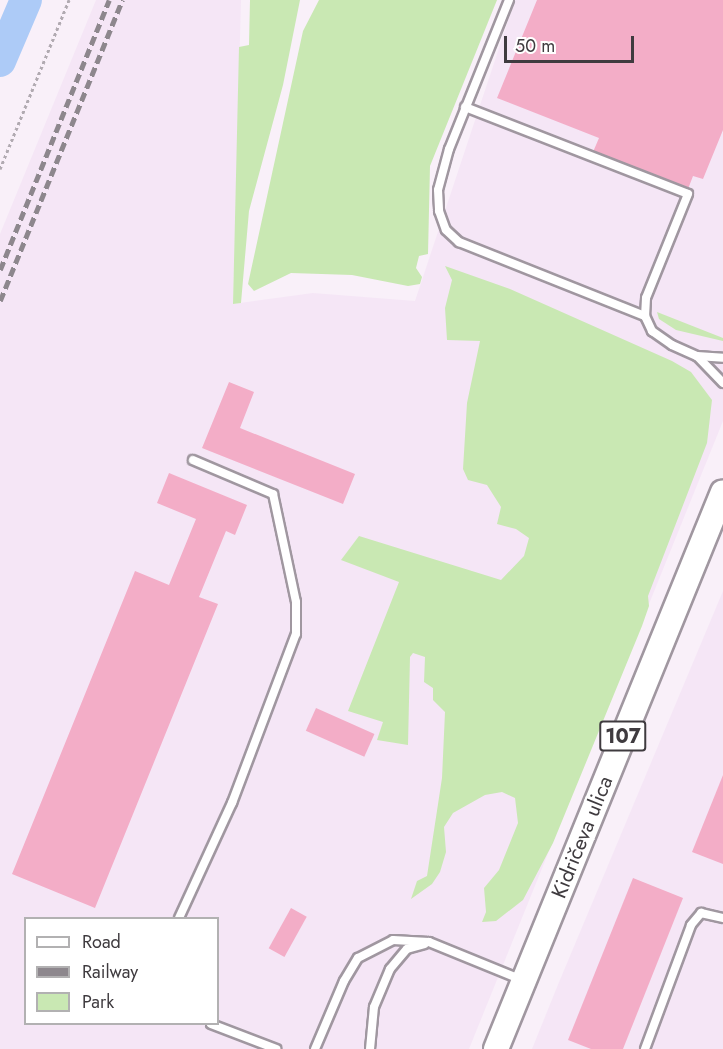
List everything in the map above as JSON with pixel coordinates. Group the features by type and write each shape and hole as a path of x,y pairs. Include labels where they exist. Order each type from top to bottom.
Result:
{"main road":[{"name":"Kidričeva ulica","path":"496,1049 723,492"}],"lane":[{"path":"509,0 465,107 438,190 439,211 446,230 459,242 645,316"},
{"path":"465,107 688,194 646,298 645,316 652,331 697,356 723,383"},
{"path":"697,356 723,358"},
{"path":"179,917 232,803 296,633 296,602 273,494 193,460"},
{"path":"645,1049 691,925 701,913 723,918"},
{"path":"315,1049 344,981 358,958 393,940 429,942 523,981"},
{"path":"370,1049 374,1007 390,969 407,949 429,942"},
{"path":"216,1025 276,1049"}],"path":[{"path":"0,169 69,0"}],"shaded area":[{"path":"96,0 241,0 233,304 313,293 415,301 515,0 723,0 723,421 469,1049 0,1049 0,234"},
{"path":"723,591 723,1049 532,1049 557,987"}],"green space":[{"path":"250,0 300,0 283,85 249,211 241,303 233,304 239,47 249,45"},
{"path":"319,0 497,0 430,166 428,254 419,256 416,268 422,277 420,284 408,286 352,275 291,273 254,291 248,284 303,31"},
{"path":"445,266 510,289 672,361 691,372 712,400 707,443 648,596 649,606 642,626 553,843 523,900 496,921 482,922 486,912 484,888 499,870 518,823 515,798 502,792 485,795 453,813 444,827 446,852 440,872 432,884 411,899 417,881 427,876 442,778 445,712 433,700 433,688 424,682 425,657 413,653 410,657 408,745 377,740 383,722 348,711 399,582 341,560 359,536 501,580 524,556 529,538 516,529 497,524 501,507 487,485 468,480 463,469 467,403 480,341 447,340 445,308 452,280"},
{"path":"657,312 723,338 723,341 676,330 659,319"}],"building":[{"path":"537,0 723,0 723,130 703,179 693,176 688,189 593,152 599,138 497,98"},
{"path":"229,382 254,392 240,428 355,474 343,504 202,448"},
{"path":"169,473 247,505 235,535 226,531 199,597 218,604 95,908 12,874 135,571 169,585 196,519 157,503"},
{"path":"316,708 374,734 364,757 306,731"},
{"path":"723,775 723,864 692,852"},
{"path":"633,878 683,898 623,1049 591,1049 568,1040"},
{"path":"291,908 307,917 284,957 269,948"}],"waterway":[{"path":"0,61 26,0"}],"railway":[{"path":"0,270 109,0"},
{"path":"0,301 122,0"}]}
